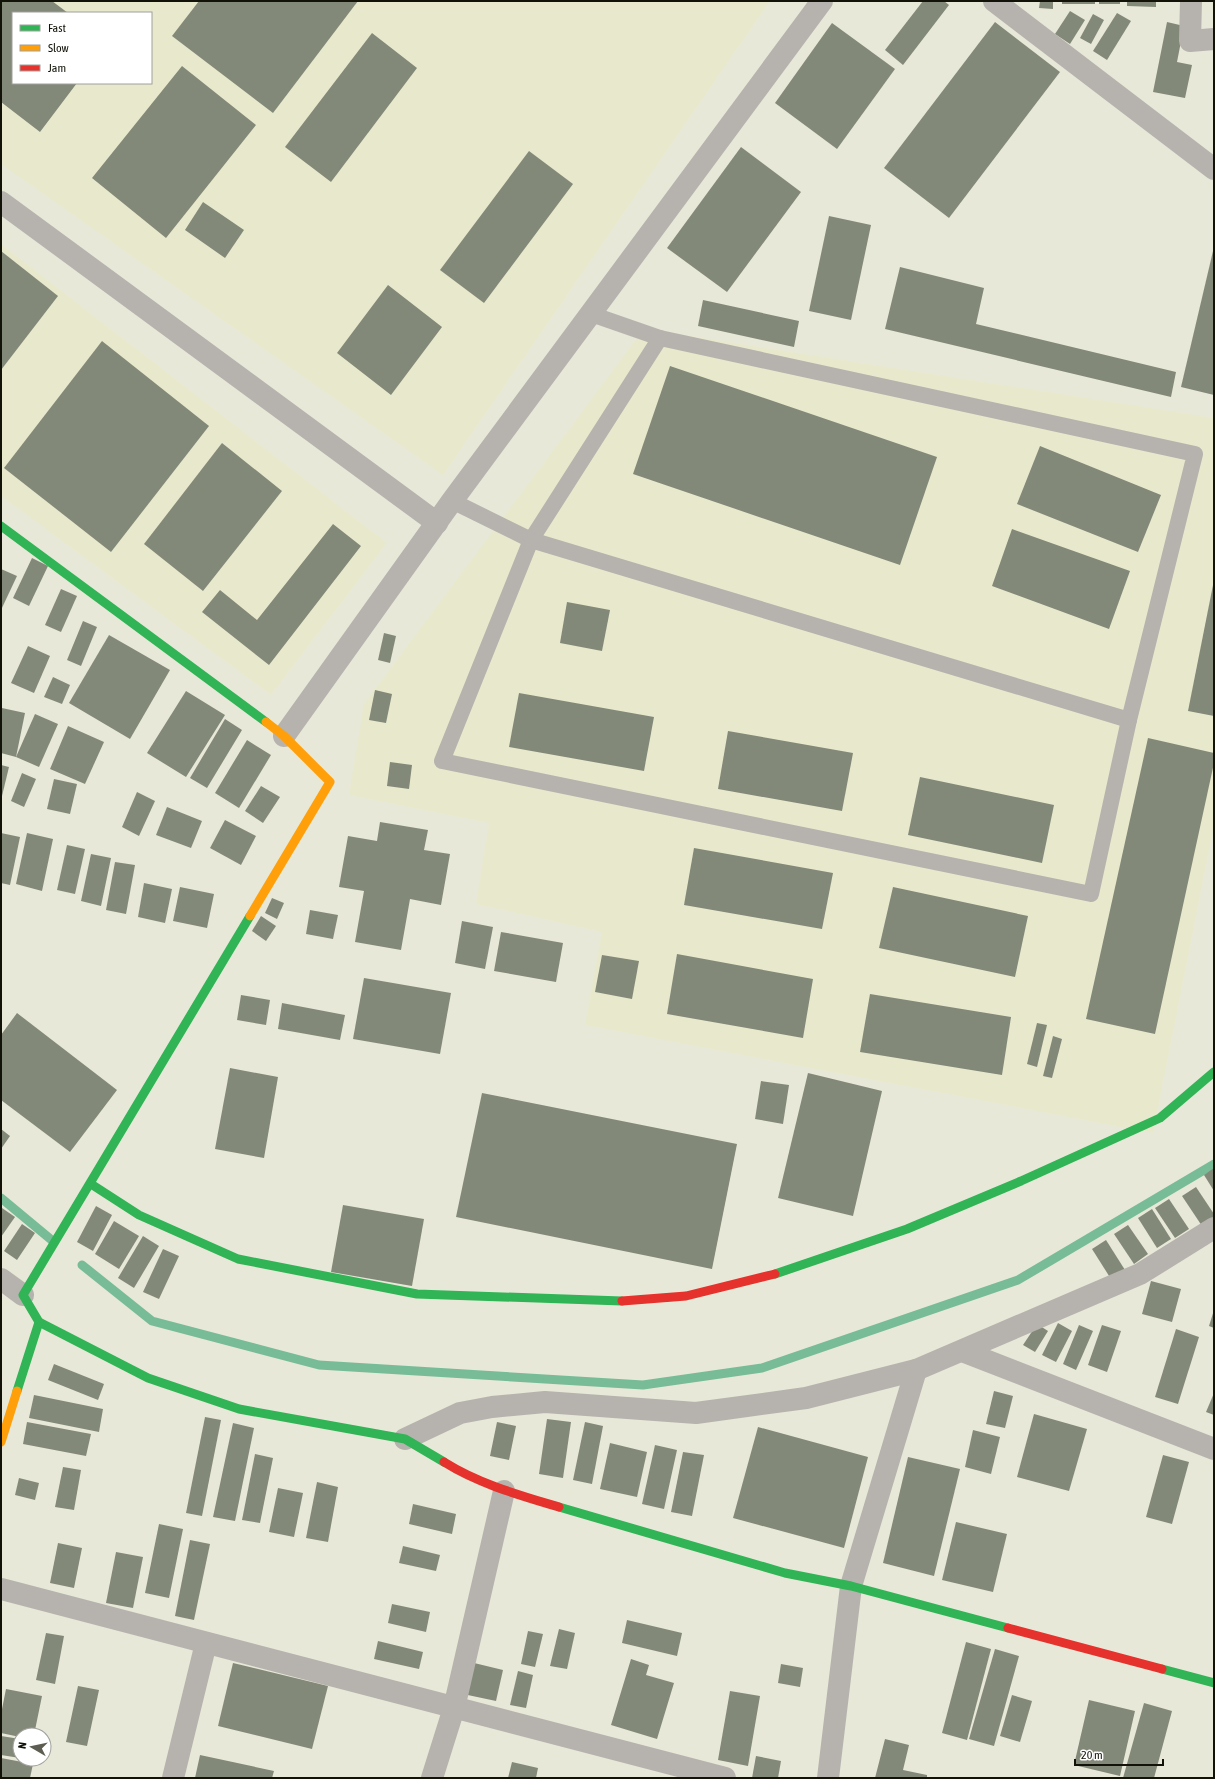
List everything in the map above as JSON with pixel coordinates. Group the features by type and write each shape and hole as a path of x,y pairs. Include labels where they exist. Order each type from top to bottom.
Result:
{"street":[{"path":"284,736 452,501 822,1"},
{"path":"994,1 1214,170"},
{"path":"1191,1 1190,41 1214,39"},
{"path":"1,202 437,523"},
{"path":"1,526 284,736 330,782 91,1184 23,1295"},
{"path":"91,1184 139,1215 238,1259 417,1294 616,1301 686,1296 789,1270 907,1229 1021,1181 1160,1118 1214,1072"},
{"path":"405,1439 460,1413 492,1407 545,1402 696,1413 806,1398 916,1370 1140,1274 1214,1228"},
{"path":"1,1279 23,1295 39,1322 148,1378 239,1409 405,1439 455,1469 504,1491 785,1573 851,1586 1214,1683"},
{"path":"1,1442 39,1322"},
{"path":"962,1350 1214,1449"},
{"path":"828,1778 851,1586 916,1370"},
{"path":"432,1778 454,1708 504,1491"},
{"path":"1,1589 726,1778"},
{"path":"173,1778 206,1643"}],"lane":[{"path":"591,314 660,338 1194,454 1129,720 1091,894 442,761 531,540 660,338"},
{"path":"452,501 531,540 1129,720"}],"shaded area":[{"path":"1,1 770,1 443,475 1,164"},
{"path":"1,244 387,543 271,695 1,496"},
{"path":"644,329 1214,418 1214,825 1153,1133 585,1025 602,932 476,904 489,823 349,795 364,704"}],"building":[{"path":"1,1 52,1 67,12 12,12 12,84 76,84 40,132 1,102"},
{"path":"199,1 358,1 273,113 172,36"},
{"path":"923,1 944,1 949,5 903,65 885,50"},
{"path":"1040,1 1053,1 1053,9 1039,8"},
{"path":"1062,1 1095,1 1095,4 1062,4"},
{"path":"1099,1 1120,1 1120,4 1099,4"},
{"path":"1127,1 1156,1 1156,7 1127,6"},
{"path":"1070,11 1085,20 1070,44 1055,34"},
{"path":"1117,13 1131,21 1107,60 1093,51"},
{"path":"1093,14 1104,20 1091,44 1080,38"},
{"path":"995,22 1060,72 949,218 884,168"},
{"path":"1167,22 1184,26 1177,62 1192,65 1185,98 1153,92"},
{"path":"832,23 895,69 837,149 775,103"},
{"path":"372,33 417,68 331,182 285,147"},
{"path":"182,66 256,125 166,238 92,178"},
{"path":"741,147 801,192 727,292 667,248"},
{"path":"529,151 573,184 484,303 440,270"},
{"path":"203,202 244,230 225,258 185,230"},
{"path":"829,216 871,225 851,320 809,311"},
{"path":"1,251 58,296 1,370"},
{"path":"1214,251 1214,395 1181,387"},
{"path":"900,267 984,288 976,324 1176,372 1171,397 885,329"},
{"path":"388,285 442,327 391,395 337,353"},
{"path":"703,300 799,321 794,347 698,326"},
{"path":"102,341 209,426 111,552 4,468"},
{"path":"670,366 937,457 900,565 633,474"},
{"path":"222,443 282,491 203,591 144,544"},
{"path":"1040,446 1161,495 1138,552 1017,504"},
{"path":"333,524 361,546 269,665 202,612 220,590 257,620"},
{"path":"1012,529 1130,571 1109,629 992,586"},
{"path":"32,558 48,566 29,606 13,598"},
{"path":"1,569 17,576 1,610"},
{"path":"1214,585 1214,716 1188,711"},
{"path":"61,589 77,596 61,632 45,625"},
{"path":"567,602 610,610 602,651 560,643"},
{"path":"83,621 97,627 81,666 67,660"},
{"path":"384,633 396,636 390,663 378,660"},
{"path":"109,635 170,670 130,739 69,703"},
{"path":"28,646 50,656 34,693 11,683"},
{"path":"53,677 70,685 62,704 44,697"},
{"path":"375,690 392,694 386,723 369,720"},
{"path":"186,691 225,715 186,777 147,753"},
{"path":"519,693 654,717 644,771 509,747"},
{"path":"2,708 25,713 16,757 1,753"},
{"path":"35,714 58,724 39,767 16,757"},
{"path":"225,719 242,730 207,788 190,778"},
{"path":"68,726 104,742 85,784 50,769"},
{"path":"728,731 853,753 842,811 718,789"},
{"path":"1148,738 1214,753 1214,763 1155,1034 1086,1019"},
{"path":"247,740 271,755 239,808 215,793"},
{"path":"390,762 412,765 409,789 387,786"},
{"path":"1,765 9,767 2,796 1,795"},
{"path":"22,773 36,779 24,807 11,801"},
{"path":"920,777 1054,805 1042,863 908,835"},
{"path":"54,779 77,784 70,814 47,809"},
{"path":"261,786 280,797 263,823 245,811"},
{"path":"137,792 155,801 139,836 122,827"},
{"path":"167,807 202,821 191,848 156,835"},
{"path":"225,820 256,836 241,865 210,848"},
{"path":"380,822 428,830 424,850 450,854 441,905 410,899 401,950 355,942 364,891 339,887 348,836 377,841"},
{"path":"1,833 20,837 10,885 1,883"},
{"path":"27,833 53,839 42,891 16,884"},
{"path":"67,845 85,849 75,894 57,890"},
{"path":"694,848 833,873 822,929 684,905"},
{"path":"91,854 111,858 101,906 81,901"},
{"path":"115,862 135,865 126,914 106,910"},
{"path":"144,883 172,889 165,923 138,917"},
{"path":"180,887 214,894 207,928 173,921"},
{"path":"893,887 1028,916 1015,977 879,948"},
{"path":"272,898 284,903 277,919 265,913"},
{"path":"310,910 338,915 333,939 306,934"},
{"path":"261,916 276,926 266,941 252,931"},
{"path":"462,921 493,927 485,969 455,963"},
{"path":"501,932 563,943 556,982 494,971"},
{"path":"677,954 813,979 803,1038 667,1014"},
{"path":"602,955 639,961 632,999 595,992"},
{"path":"364,978 451,993 440,1054 353,1039"},
{"path":"870,994 1011,1017 1002,1075 860,1052"},
{"path":"241,995 270,1000 266,1025 237,1020"},
{"path":"282,1003 345,1015 340,1040 278,1029"},
{"path":"17,1013 117,1090 70,1152 1,1100 1,1035"},
{"path":"1037,1023 1047,1025 1037,1067 1027,1064"},
{"path":"1053,1036 1062,1039 1052,1078 1043,1076"},
{"path":"230,1068 278,1077 264,1158 215,1149"},
{"path":"808,1073 882,1091 853,1216 778,1198"},
{"path":"761,1081 789,1085 783,1124 755,1119"},
{"path":"482,1093 737,1144 712,1269 456,1217"},
{"path":"1,1129 10,1136 1,1149"},
{"path":"1214,1168 1214,1191 1204,1175"},
{"path":"1196,1187 1214,1214 1214,1218 1202,1226 1182,1196"},
{"path":"1169,1199 1189,1229 1175,1238 1155,1208"},
{"path":"343,1205 424,1219 412,1286 331,1272"},
{"path":"96,1206 112,1215 93,1251 77,1242"},
{"path":"2,1208 15,1217 1,1237 1,1210"},
{"path":"1152,1209 1171,1239 1157,1248 1138,1218"},
{"path":"114,1221 139,1236 119,1269 95,1254"},
{"path":"22,1224 35,1233 17,1260 4,1251"},
{"path":"1128,1225 1148,1254 1134,1264 1114,1234"},
{"path":"143,1236 159,1246 134,1288 118,1278"},
{"path":"1106,1240 1125,1270 1111,1279 1092,1249"},
{"path":"163,1249 179,1256 159,1299 143,1292"},
{"path":"1151,1281 1181,1289 1172,1322 1142,1314"},
{"path":"1214,1310 1214,1328 1209,1326"},
{"path":"1058,1323 1072,1331 1056,1362 1042,1355"},
{"path":"1037,1324 1048,1331 1035,1352 1023,1345"},
{"path":"1079,1325 1093,1331 1076,1370 1063,1364"},
{"path":"1102,1325 1121,1331 1107,1372 1088,1365"},
{"path":"1176,1329 1199,1337 1178,1404 1155,1397"},
{"path":"54,1364 104,1384 98,1400 48,1380"},
{"path":"994,1391 1013,1396 1005,1428 986,1424"},
{"path":"1214,1393 1214,1415 1206,1412"},
{"path":"34,1395 103,1409 99,1432 29,1418"},
{"path":"1034,1414 1087,1429 1069,1491 1017,1477"},
{"path":"205,1417 221,1420 202,1516 186,1513"},
{"path":"547,1419 571,1422 563,1478 539,1474"},
{"path":"27,1422 91,1434 86,1456 23,1444"},
{"path":"497,1422 516,1426 509,1460 490,1456"},
{"path":"585,1422 603,1426 592,1484 573,1480"},
{"path":"233,1423 254,1428 235,1521 213,1517"},
{"path":"758,1427 868,1457 844,1548 733,1518"},
{"path":"973,1430 1000,1437 991,1474 965,1467"},
{"path":"610,1443 647,1452 637,1497 600,1489"},
{"path":"655,1445 677,1450 664,1509 642,1504"},
{"path":"683,1452 704,1455 692,1516 671,1512"},
{"path":"255,1454 273,1458 260,1523 242,1520"},
{"path":"1163,1455 1189,1462 1172,1524 1146,1517"},
{"path":"908,1457 960,1469 934,1576 883,1563"},
{"path":"63,1467 81,1470 74,1510 55,1507"},
{"path":"19,1478 39,1483 35,1500 15,1495"},
{"path":"317,1482 338,1487 328,1542 306,1538"},
{"path":"278,1488 303,1493 294,1537 269,1532"},
{"path":"413,1504 456,1514 452,1534 409,1524"},
{"path":"956,1522 1007,1534 993,1592 942,1580"},
{"path":"159,1524 183,1529 169,1598 145,1593"},
{"path":"190,1540 210,1544 194,1620 175,1616"},
{"path":"58,1543 82,1548 74,1588 50,1583"},
{"path":"403,1546 440,1555 436,1571 399,1563"},
{"path":"116,1552 143,1557 133,1608 106,1603"},
{"path":"392,1604 430,1612 426,1632 388,1623"},
{"path":"627,1620 682,1633 677,1656 622,1643"},
{"path":"559,1629 575,1633 567,1669 550,1666"},
{"path":"528,1631 543,1634 535,1667 521,1664"},
{"path":"46,1633 64,1636 55,1684 36,1680"},
{"path":"378,1641 423,1652 419,1669 374,1659"},
{"path":"966,1642 991,1649 967,1740 942,1733"},
{"path":"995,1649 1019,1656 994,1746 969,1739"},
{"path":"631,1659 649,1665 646,1675 674,1683 657,1739 611,1725"},
{"path":"470,1662 503,1670 496,1701 463,1694"},
{"path":"233,1663 328,1686 312,1749 218,1726"},
{"path":"781,1664 803,1668 800,1687 778,1683"},
{"path":"518,1671 533,1675 526,1708 510,1705"},
{"path":"78,1686 99,1690 87,1746 66,1742"},
{"path":"6,1689 42,1696 36,1727 12,1727 12,1735 1,1733 1,1714"},
{"path":"730,1691 760,1696 748,1766 718,1760"},
{"path":"1012,1695 1032,1701 1020,1742 1000,1736"},
{"path":"1089,1700 1135,1711 1120,1776 1074,1765"},
{"path":"1144,1703 1172,1711 1154,1778 1123,1778"},
{"path":"1,1736 12,1738 12,1757 1,1755"},
{"path":"885,1739 909,1745 903,1770 927,1775 927,1778 875,1778"},
{"path":"200,1755 274,1771 272,1778 195,1778"},
{"path":"756,1756 781,1761 778,1778 752,1778"},
{"path":"1,1758 12,1760 12,1767 32,1767 30,1778 1,1778"},
{"path":"512,1762 538,1768 536,1778 508,1778"}],"waterway":[{"path":"82,1265 152,1321 319,1365 643,1385 762,1368 1018,1280 1214,1164"},
{"path":"1,1198 54,1242"}],"traffic: fast":[{"path":"1,526 266,722"},
{"path":"17,1391 39,1322 23,1295 250,916"},
{"path":"775,1274 907,1229 1021,1181 1160,1118 1214,1072"},
{"path":"91,1184 139,1215 238,1259 417,1294 622,1301"},
{"path":"39,1322 148,1378 239,1409 405,1439 444,1462"},
{"path":"559,1507 785,1573 851,1586 1008,1628"},
{"path":"1162,1669 1214,1683"}],"traffic: slow":[{"path":"250,916 330,782 284,736 266,722"},
{"path":"1,1442 17,1391"}],"traffic: jam":[{"path":"622,1301 686,1296 775,1274"},
{"path":"444,1462 485,1483 559,1507"},
{"path":"1008,1628 1162,1669"}]}
